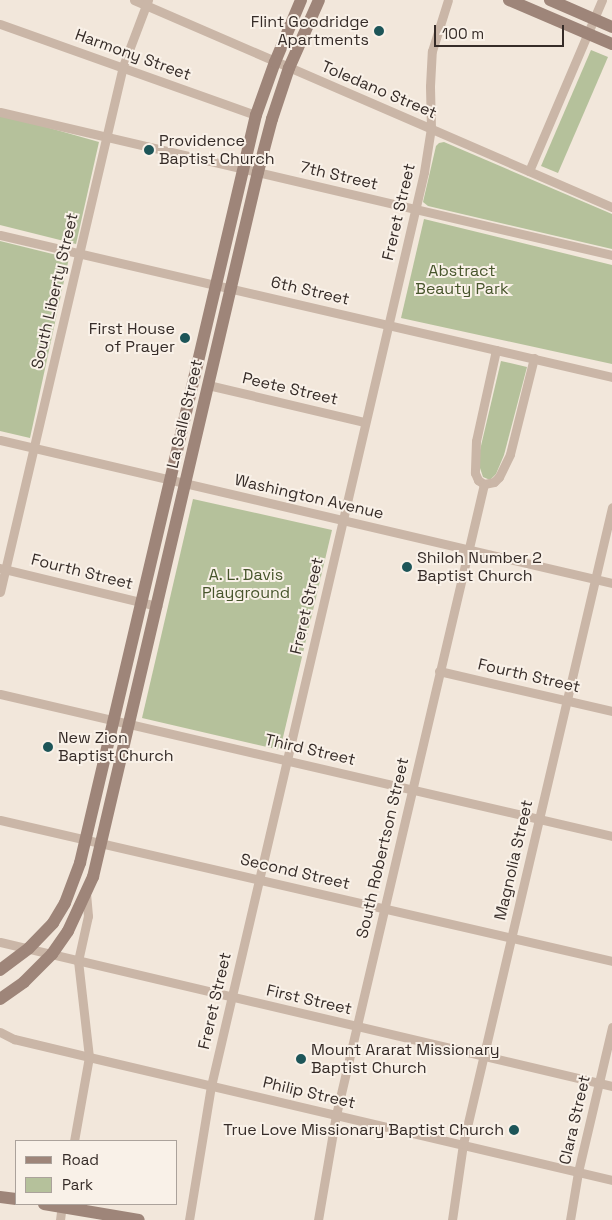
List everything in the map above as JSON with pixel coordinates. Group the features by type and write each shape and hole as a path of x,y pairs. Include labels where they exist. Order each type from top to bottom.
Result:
{"street":[{"name":"Toledano Street","path":"134,0 147,3 275,62 612,207"},
{"name":"La Salle Street","path":"0,970 28,948 53,922 73,884 86,840 256,115 275,62 301,0"},
{"name":"La Salle Street","path":"0,998 24,982 52,954 68,931 86,894 103,842 258,172 272,119 289,68 319,0"},
{"name":"Freret Street","path":"189,1220 211,1086 285,760 416,209 431,128 430,86 432,51 448,0"},
{"path":"509,0 612,44"},
{"path":"550,0 612,27"},
{"path":"529,171 602,0"},
{"name":"South Liberty Street","path":"0,592 3,568 34,448 123,66 147,3"},
{"name":"Harmony Street","path":"0,24 123,66 256,115"},
{"name":"7th Street","path":"0,112 612,255"},
{"name":"6th Street","path":"0,235 612,377"},
{"path":"496,350 476,441 474,473 478,480 484,484 490,484 500,477 510,454 534,358"},
{"name":"Peete Street","path":"208,385 366,422"},
{"name":"Washington Avenue","path":"0,440 170,481 343,519 612,584"},
{"name":"South Robertson Street","path":"318,1220 336,1115 484,484"},
{"name":"Magnolia Street","path":"452,1220 463,1144 612,507"},
{"name":"Fourth Street","path":"3,568 157,606"},
{"name":"Fourth Street","path":"439,671 612,711"},
{"name":"Third Street","path":"0,694 612,836"},
{"name":"Second Street","path":"0,820 86,840 103,842 612,962"},
{"path":"74,1140 89,1057 78,961 88,916 86,894"},
{"name":"First Street","path":"0,942 612,1086"},
{"name":"Clara Street","path":"570,1220 578,1172 612,1027"},
{"name":"Philip Street","path":"0,1032 14,1039 612,1180"},
{"path":"0,1197 15,1199"},
{"path":"60,1220 62,1205 139,1220"}],"green space":[{"path":"591,50 608,57 558,173 541,166"},
{"path":"0,114 99,142 76,244 0,225"},
{"path":"444,142 612,214 612,249 428,206 423,202 436,146"},
{"name":"Abstract Beauty Park","path":"424,219 612,265 612,364 401,318"},
{"path":"0,241 69,258 30,438 0,431"},
{"path":"501,361 527,367 504,455 496,474 490,480 483,477 480,468 480,450"},
{"name":"A. L. Davis Playground","path":"193,499 332,530 280,750 142,718"}],"place":[{"name":"Flint Goodridge Apartments","path":"379,31"},
{"name":"Providence Baptist Church","path":"149,150"},
{"name":"First House of Prayer","path":"185,338"},
{"name":"Shiloh Number 2 Baptist Church","path":"407,567"},
{"name":"New Zion Baptist Church","path":"48,747"},
{"name":"Mount Ararat Missionary Baptist Church","path":"301,1059"},
{"name":"True Love Missionary Baptist Church","path":"514,1130"}]}
